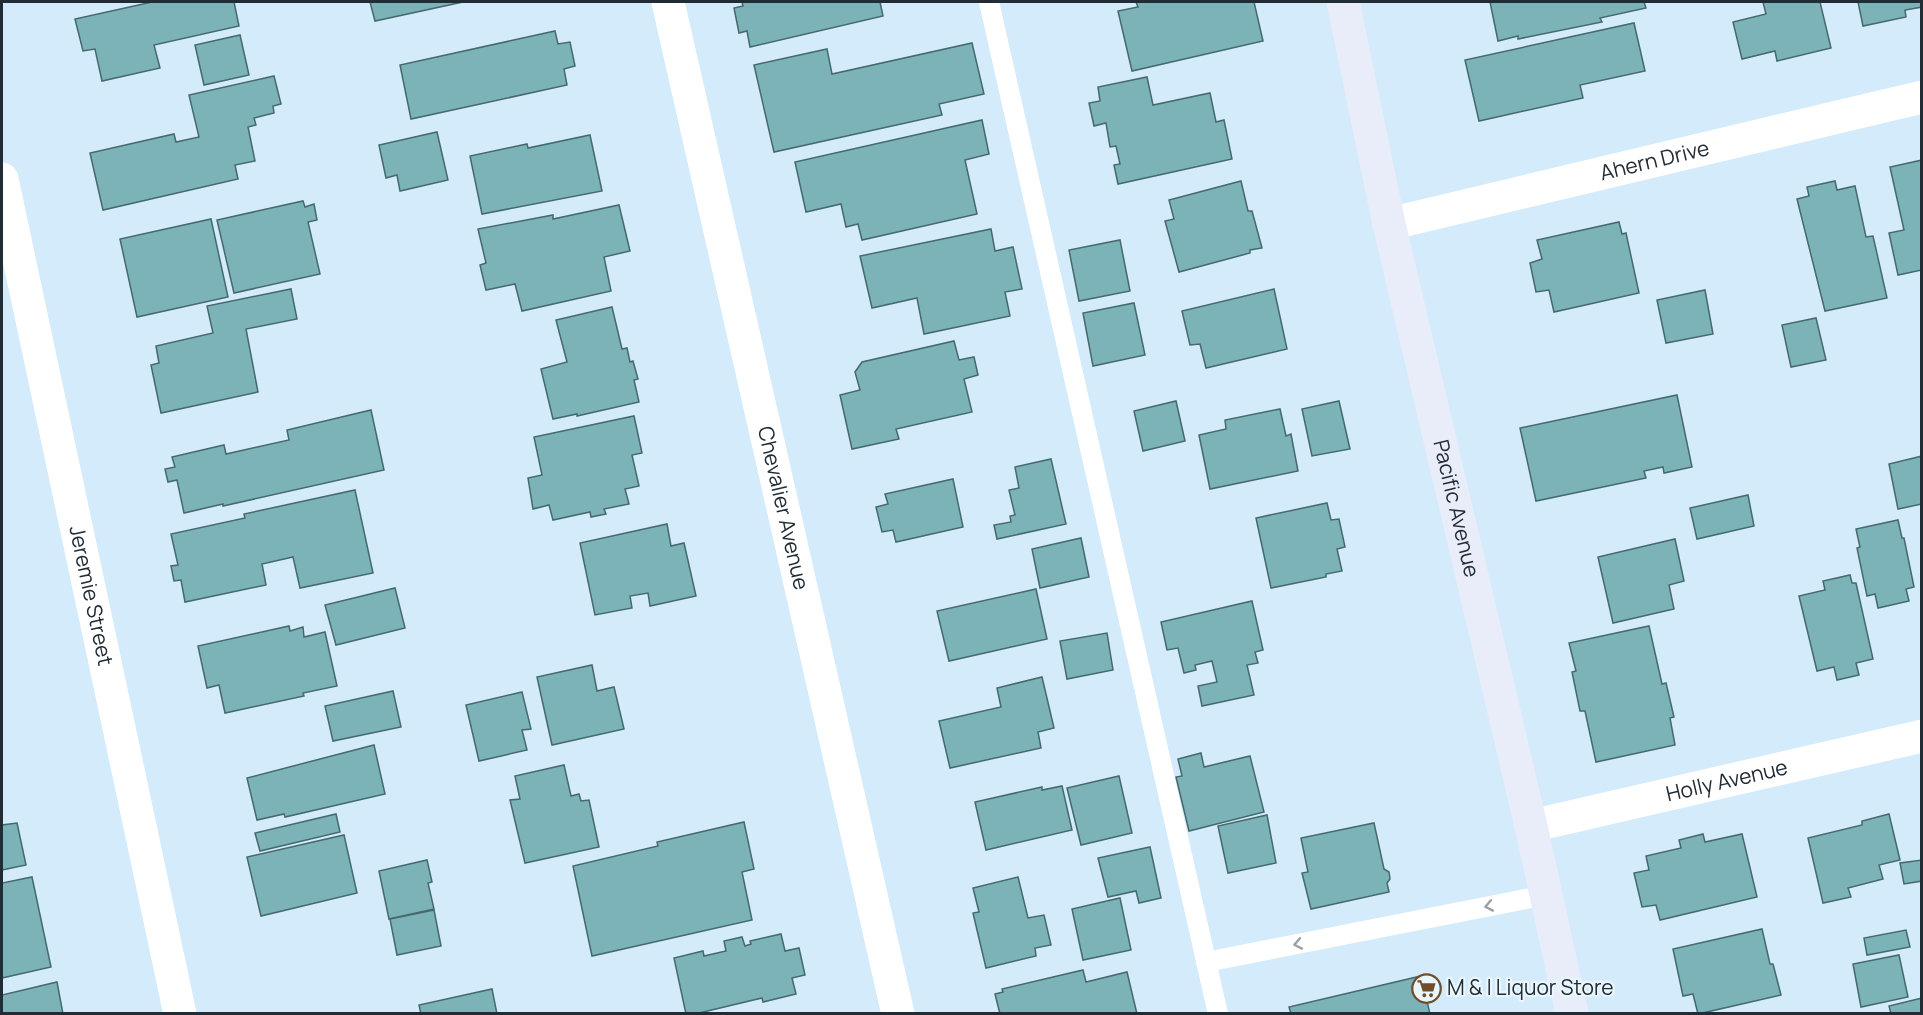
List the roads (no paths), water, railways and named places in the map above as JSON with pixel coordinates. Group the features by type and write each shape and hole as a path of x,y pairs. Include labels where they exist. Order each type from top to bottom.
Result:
{"main road":[{"name":"Pacific Avenue","path":"1343,2 1389,224 1531,826 1572,1014"}],"street":[{"name":"Chevalier Avenue","path":"668,2 898,1014"},
{"name":"Ahern Drive","path":"1389,224 1922,97"},
{"name":"Jeremie Street","path":"2,179 180,1014"},
{"name":"Holly Avenue","path":"1531,826 1922,736"}],"lane":[{"path":"989,2 1218,1014"},
{"path":"1206,962 1546,895"}],"place":[{"name":"M & I Liquor Store","path":"1426,988"}]}
